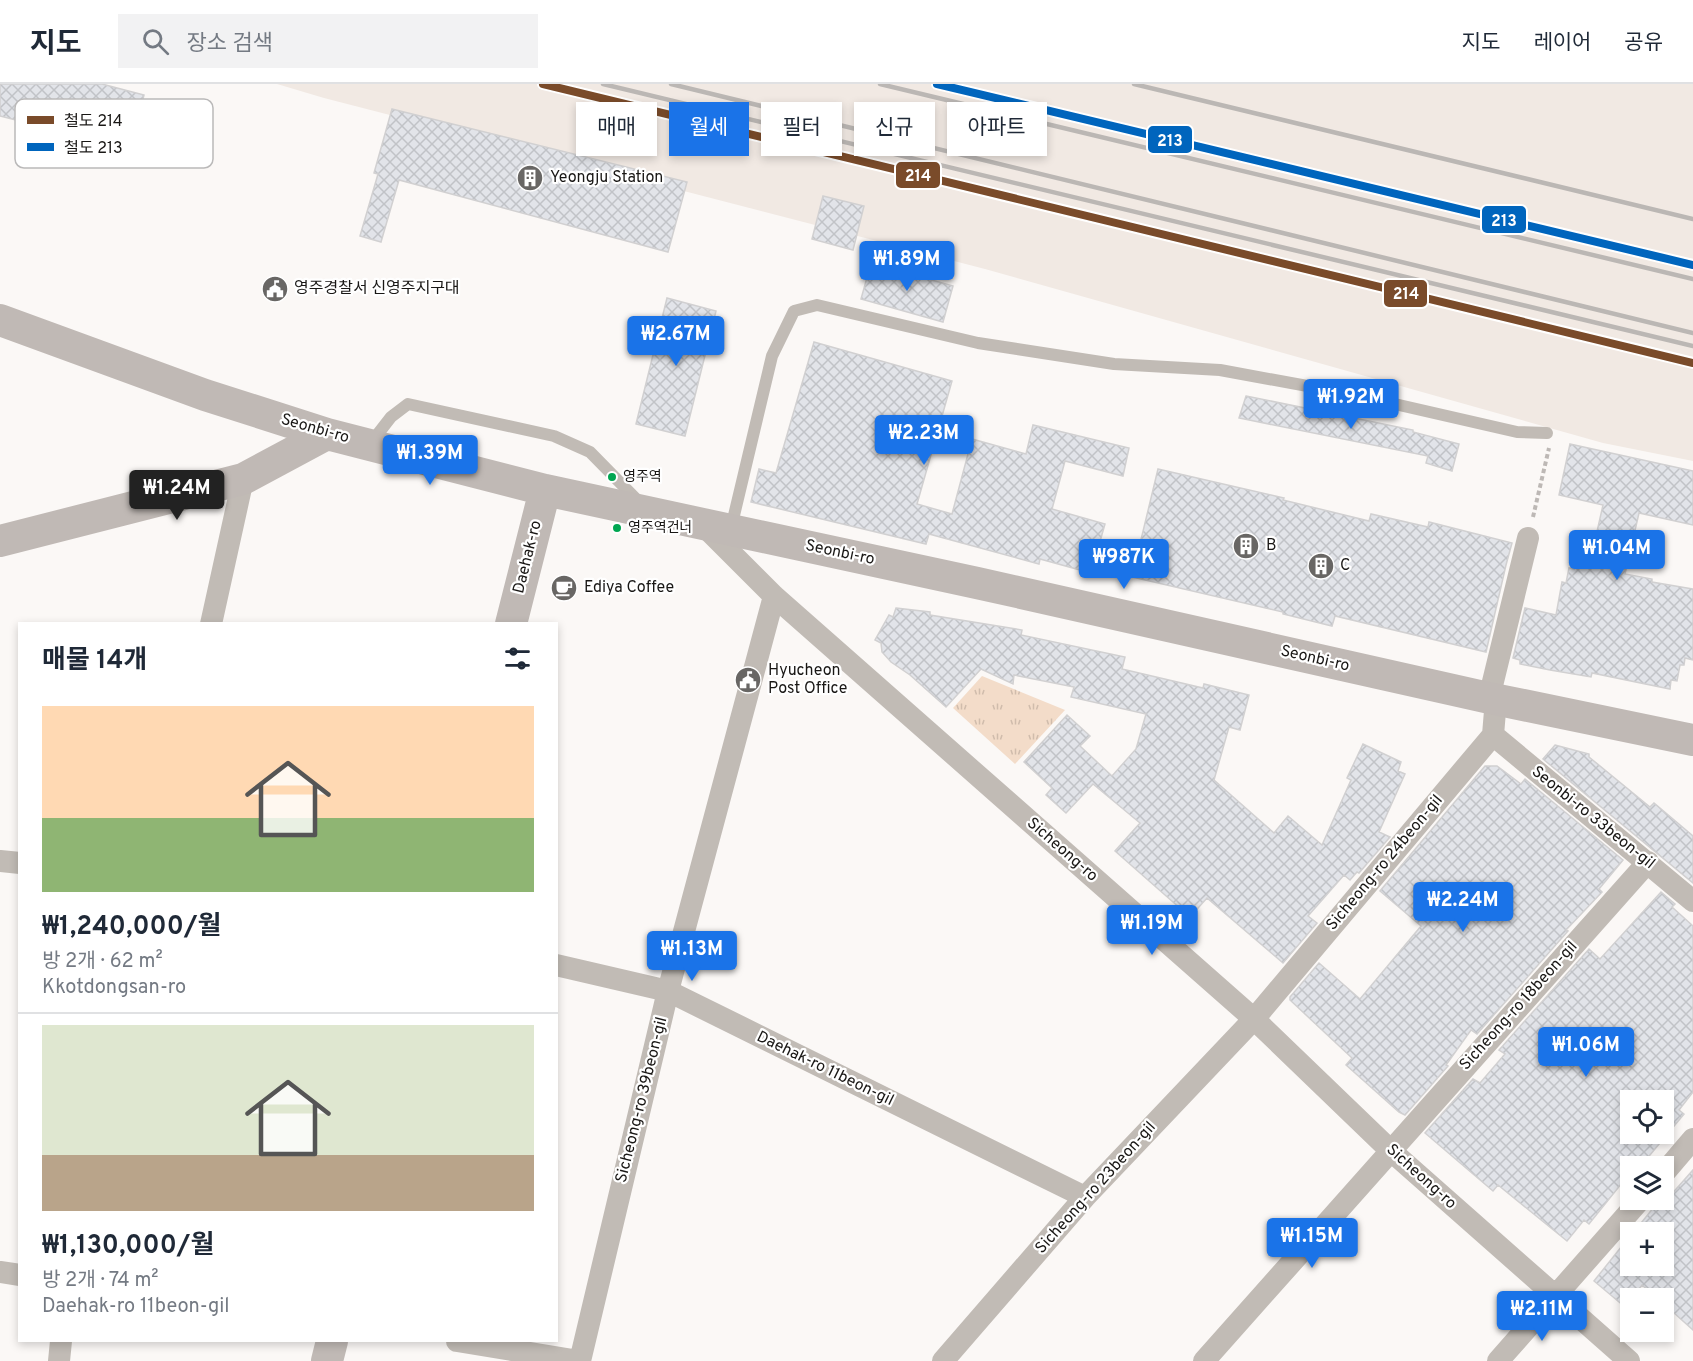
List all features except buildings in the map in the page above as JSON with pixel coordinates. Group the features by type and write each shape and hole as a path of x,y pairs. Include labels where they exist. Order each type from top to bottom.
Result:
{"main road":[{"name":"Seonbi-ro","path":"0,320 205,395 327,434 544,490 977,582 1493,699 1693,740"},
{"path":"0,541 243,479 327,434"},
{"name":"Daehak-ro","path":"511,622 544,490"},
{"path":"327,1361 332,1342"}],"street":[{"path":"211,622 243,479"},
{"name":"Sicheong-ro","path":"716,527 774,596 1254,1019 1390,1150 1629,1361"},
{"path":"1493,735 1493,699 1528,538"},
{"name":"Sicheong-ro 39beon-gil","path":"579,1361 669,991 774,596"},
{"name":"Sicheong-ro 24beon-gil","path":"1254,1019 1493,735"},
{"name":"Seonbi-ro 33beon-gil","path":"1493,735 1693,901"},
{"path":"0,861 18,863"},
{"name":"Sicheong-ro 18beon-gil","path":"1204,1361 1648,862"},
{"name":"Daehak-ro 11beon-gil","path":"558,965 669,991 1085,1197"},
{"name":"Sicheong-ro 23beon-gil","path":"943,1361 1085,1197 1254,1019"},
{"path":"1674,1161 1693,1139"},
{"path":"1498,1361 1631,1210"},
{"path":"0,1272 18,1275"},
{"path":"59,1361 62,1342"},
{"path":"463,1342 579,1361"}],"lane":[{"path":"716,527 772,356 794,311 817,305 978,343 1114,364 1220,370 1351,394 1516,432 1547,433"},
{"path":"370,445 391,417 408,404 554,436 590,452 650,512"}],"path":[{"path":"1528,538 1550,452 1547,433"}],"shaded area":[{"path":"277,84 1693,84 1693,461 1603,443 985,269"}],"green space":[{"path":"982,676 1065,710 1015,764 953,708"}],"railway":[{"path":"603,84 1693,346"},
{"path":"671,84 1693,333"},
{"path":"880,84 1693,279"},
{"path":"1134,84 1693,219"}],"rail line":[{"name":"214","path":"543,84 1693,363"},
{"name":"213","path":"937,84 1693,265"}],"place":[{"name":"Yeongju Station","path":"530,178"},
{"name":"영주경찰서 신영주지구대","path":"275,289"},
{"name":"영주역","path":"612,477"},
{"name":"영주역건너","path":"617,528"},
{"name":"B","path":"1246,546"},
{"name":"C","path":"1321,566"},
{"name":"Ediya Coffee","path":"564,588"},
{"name":"Hyucheon Post Office","path":"748,680"}]}
